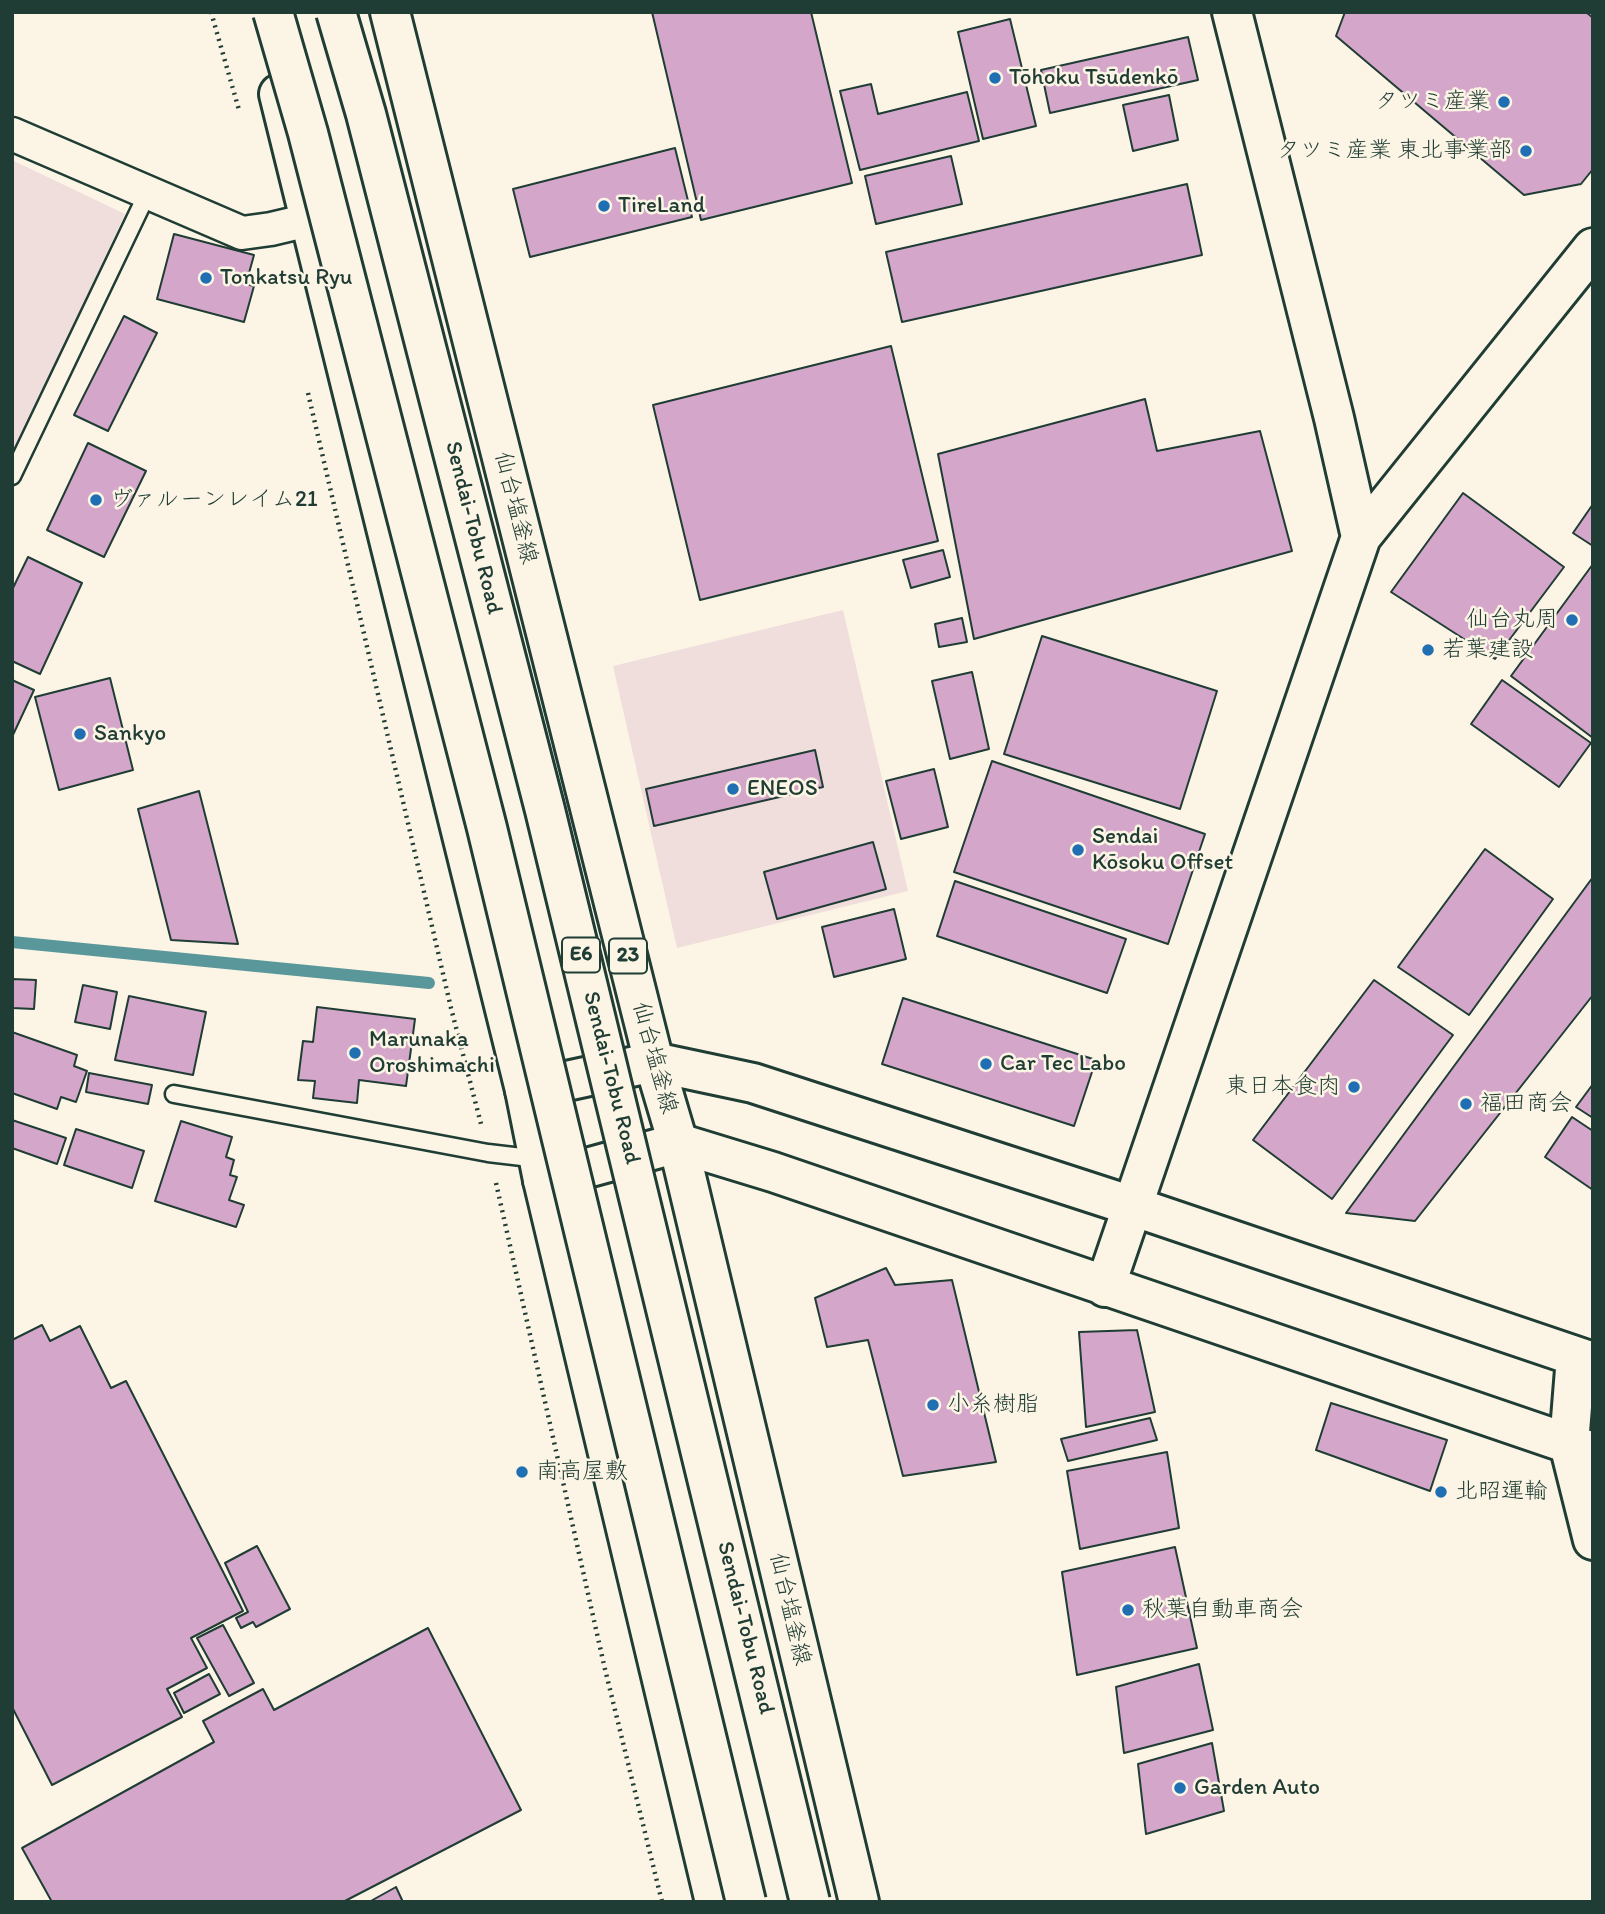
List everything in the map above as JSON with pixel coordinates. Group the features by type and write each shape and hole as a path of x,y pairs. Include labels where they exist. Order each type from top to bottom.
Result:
{"main road":[{"path":"260,12 525,1090 541,1169 715,1902"},
{"path":"273,12 308,133 487,828 746,1902"},
{"name":"Sendai-Tobu Road","path":"336,12 366,114 545,810 810,1902"},
{"name":"仙台塩釜線","path":"390,12 654,1062 678,1143 859,1902"},
{"path":"1232,12 1334,418 1361,537"},
{"path":"1105,1287 1361,537 1593,248"},
{"path":"525,1090 654,1062 754,1083 1132,1206 1585,1359 1581,1448 1593,1540"},
{"path":"541,1169 678,1143 774,1172 1581,1448"}],"street":[{"path":"12,134 242,233 309,220"}],"lane":[{"path":"12,476 148,192"},
{"path":"174,1094 488,1153 541,1169"}],"path":[{"path":"211,12 240,117"},
{"path":"306,383 448,995 511,1242 604,1665 662,1902"}],"shaded area":[{"path":"12,160 125,214 12,456"},
{"path":"843,610 908,891 677,948 613,666"}],"building":[{"path":"652,12 811,12 852,183 701,220"},
{"name":"タツミ産業","path":"1345,12 1586,12 1593,18 1593,169 1581,184 1524,195 1336,36"},
{"path":"1010,19 1036,126 983,139 958,32"},
{"path":"1188,37 1198,80 1050,113 1041,70"},
{"path":"871,84 878,114 967,92 979,141 860,170 840,91"},
{"path":"1169,95 1178,140 1133,151 1123,105"},
{"path":"675,148 692,217 530,257 513,189"},
{"path":"951,156 962,204 876,224 865,176"},
{"path":"1187,184 1202,255 902,322 886,252"},
{"path":"174,234 254,255 246,284 254,286 244,322 157,299"},
{"path":"124,316 157,333 108,431 74,415"},
{"path":"891,346 938,541 700,600 653,405"},
{"path":"1145,399 1157,451 1260,431 1292,551 974,639 938,454"},
{"name":"ヴァルーンレイム21","path":"88,443 146,471 104,557 47,530"},
{"path":"1463,493 1564,567 1495,659 1391,592"},
{"path":"1593,504 1593,546 1573,533"},
{"path":"943,550 950,577 911,588 903,560"},
{"path":"28,557 82,583 40,674 12,661 12,590"},
{"name":"仙台丸周","path":"1593,564 1593,738 1511,676"},
{"path":"962,618 967,642 939,647 935,624"},
{"path":"1042,636 1217,691 1180,809 1004,754"},
{"path":"972,672 989,749 950,759 932,681"},
{"path":"110,678 133,770 59,790 35,697"},
{"path":"12,680 34,690 12,737"},
{"path":"1502,680 1591,743 1559,787 1471,724"},
{"path":"815,750 823,787 654,826 646,789"},
{"path":"992,761 1205,834 1168,944 954,872"},
{"path":"934,769 948,827 901,839 886,781"},
{"path":"199,791 238,944 171,940 138,809"},
{"path":"873,842 886,889 777,919 764,872"},
{"path":"1485,849 1553,899 1469,1015 1398,967"},
{"name":"福田商会","path":"1593,877 1593,995 1415,1221 1346,1213"},
{"path":"955,881 1126,939 1107,993 937,936"},
{"path":"894,909 906,959 834,977 822,927"},
{"path":"12,979 36,980 34,1009 12,1008"},
{"name":"東日本食肉","path":"1374,980 1453,1035 1332,1199 1253,1140"},
{"path":"83,985 117,992 110,1029 75,1022"},
{"path":"129,996 206,1012 193,1075 115,1060"},
{"path":"903,998 1096,1060 1074,1126 882,1064"},
{"path":"317,1007 415,1019 406,1086 359,1080 357,1103 313,1098 315,1081 298,1080 303,1041 313,1042"},
{"path":"12,1032 77,1055 74,1066 87,1071 76,1102 61,1097 57,1109 12,1093"},
{"path":"89,1073 152,1085 148,1104 86,1092"},
{"path":"1593,1084 1593,1118 1576,1107"},
{"path":"1572,1117 1593,1131 1593,1190 1545,1157"},
{"path":"12,1120 66,1138 57,1164 12,1148"},
{"path":"181,1121 232,1137 226,1157 234,1160 230,1175 237,1177 229,1200 244,1205 236,1227 155,1201"},
{"path":"76,1129 144,1151 132,1188 64,1165"},
{"name":"小糸樹脂","path":"886,1268 895,1285 952,1280 996,1462 903,1476 868,1340 827,1347 815,1298"},
{"path":"42,1325 50,1341 80,1326 111,1388 126,1381 243,1611 191,1638 207,1668 167,1689 182,1717 52,1785 12,1707 12,1340"},
{"path":"1137,1330 1155,1412 1086,1427 1079,1332"},
{"path":"1331,1403 1447,1440 1430,1491 1316,1450"},
{"path":"1150,1418 1157,1440 1068,1461 1061,1439"},
{"path":"1167,1452 1179,1528 1080,1549 1067,1471"},
{"path":"257,1546 290,1609 256,1627 253,1622 241,1628 236,1618 248,1612 225,1563"},
{"name":"秋葉自動車商会","path":"1175,1547 1197,1648 1077,1675 1062,1572"},
{"path":"223,1625 254,1683 229,1696 197,1638"},
{"path":"428,1628 521,1810 343,1902 52,1902 22,1848 214,1742 203,1721 263,1689 274,1710"},
{"path":"1199,1664 1213,1730 1124,1753 1116,1687"},
{"path":"209,1674 220,1694 184,1713 174,1693"},
{"name":"Garden Auto","path":"1212,1743 1224,1811 1146,1834 1138,1764"},
{"path":"396,1887 403,1902 369,1902"}],"waterway":[{"path":"12,942 429,983"}],"place":[{"name":"Tōhoku Tsūdenkō","path":"995,78"},
{"name":"タツミ産業","path":"1504,102"},
{"name":"タツミ産業 東北事業部","path":"1526,151"},
{"name":"TireLand","path":"604,206"},
{"name":"Tonkatsu Ryu","path":"206,278"},
{"name":"ヴァルーンレイム21","path":"96,500"},
{"name":"仙台丸周","path":"1572,620"},
{"name":"若葉建設","path":"1428,650"},
{"name":"Sankyo","path":"80,734"},
{"name":"ENEOS","path":"733,789"},
{"name":"Sendai Kōsoku Offset","path":"1078,850"},
{"name":"Marunaka Oroshimachi","path":"355,1053"},
{"name":"Car Tec Labo","path":"986,1064"},
{"name":"東日本食肉","path":"1354,1087"},
{"name":"福田商会","path":"1466,1104"},
{"name":"小糸樹脂","path":"933,1405"},
{"name":"南高屋敷","path":"522,1472"},
{"name":"北昭運輸","path":"1441,1492"},
{"name":"秋葉自動車商会","path":"1128,1610"},
{"name":"Garden Auto","path":"1180,1788"}]}
